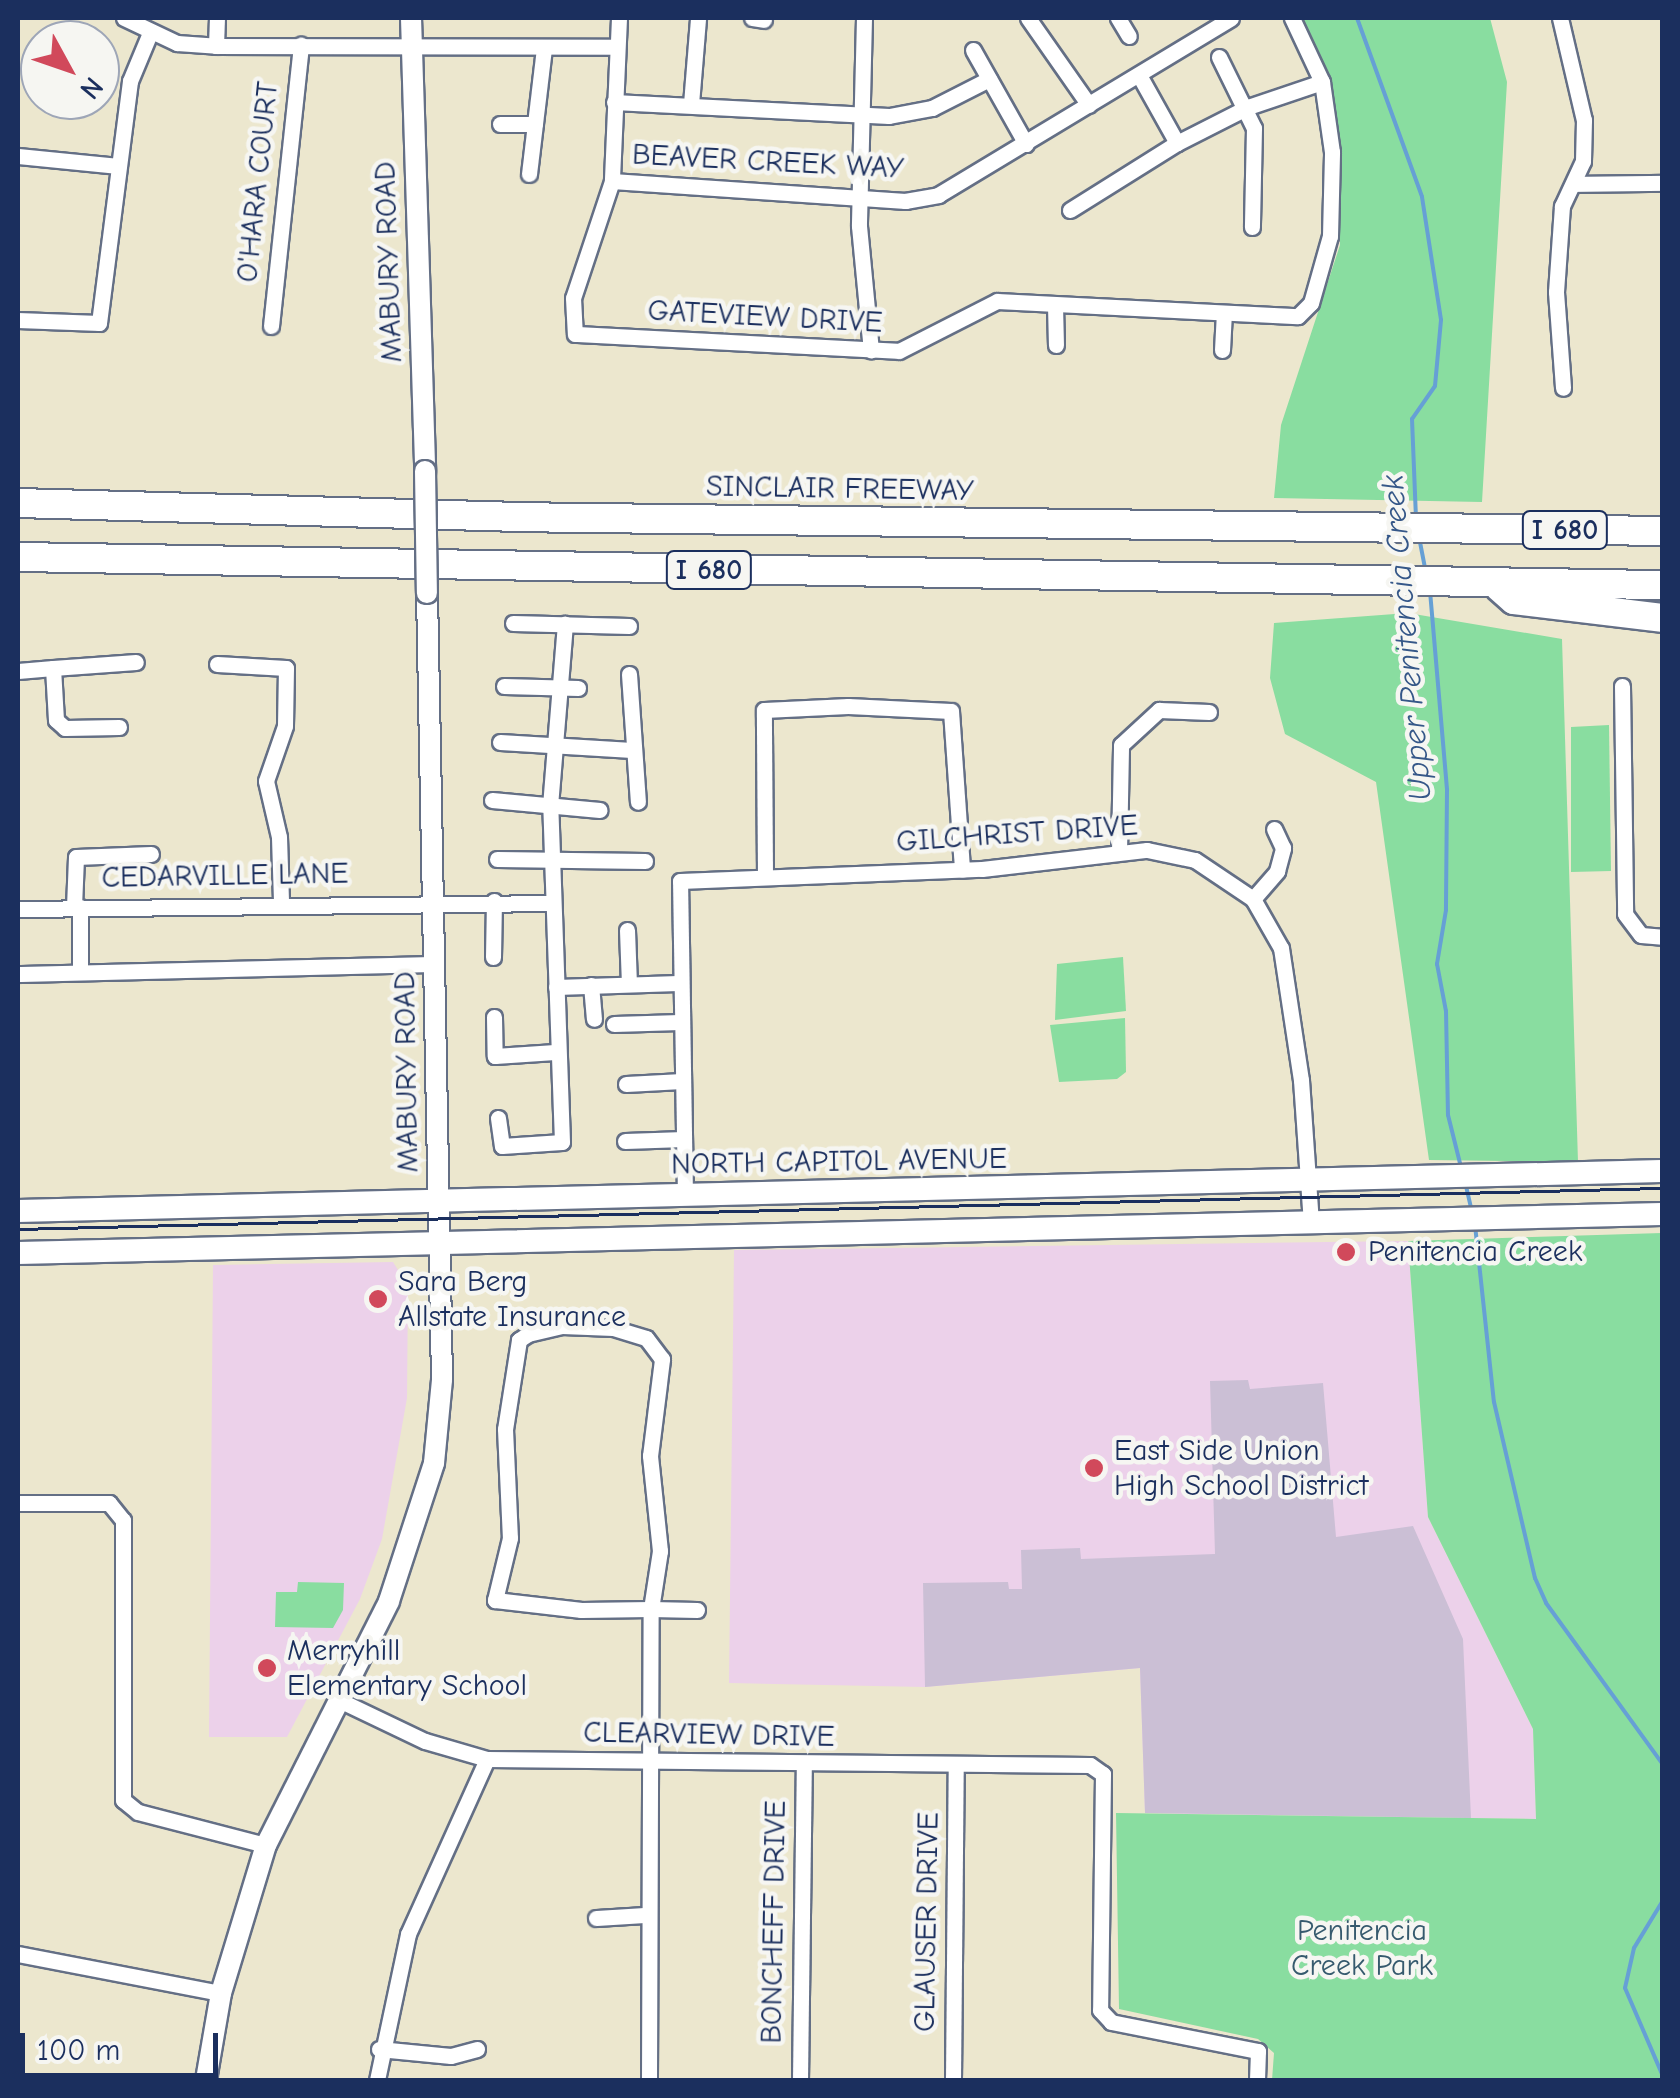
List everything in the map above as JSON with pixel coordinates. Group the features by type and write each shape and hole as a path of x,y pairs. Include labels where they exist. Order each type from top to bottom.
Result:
{"highway":[{"name":"SINCLAIR FREEWAY","path":"18,503 1398,530 1662,531"},
{"name":"I 680","path":"18,557 1662,585"},
{"path":"1481,581 1514,600 1662,618"}],"main road":[{"name":"MABURY ROAD","path":"206,2080 221,1992 266,1845 388,1602 434,1463 442,1380 436,964 411,18"},
{"name":"NORTH CAPITOL AVENUE","path":"18,1211 1662,1171"},
{"path":"18,1253 1662,1214"}],"street":[{"path":"124,18 150,34 216,46 617,47"},
{"path":"216,46 217,18"},
{"path":"612,181 619,18"},
{"path":"691,104 698,18"},
{"path":"864,18 857,116 860,278 871,350"},
{"path":"1028,18 1088,105"},
{"path":"1118,18 1129,36"},
{"name":"BEAVER CREEK WAY","path":"612,181 860,199 938,195 1231,18"},
{"path":"1070,210 1177,143 1248,107 1322,82 1292,18"},
{"path":"1560,18 1584,120 1584,161 1562,206 1556,292 1562,388"},
{"path":"18,320 100,323 130,81 150,34"},
{"name":"O'HARA COURT","path":"272,326 301,44"},
{"path":"529,174 544,48"},
{"path":"973,50 1026,144"},
{"path":"1218,58 1248,107 1256,170 1252,228"},
{"path":"1139,76 1177,143"},
{"path":"614,102 857,116 932,108 989,79"},
{"name":"GATEVIEW DRIVE","path":"612,181 573,298 575,334 899,351 996,301 1298,316 1311,303 1330,236 1332,152 1322,82"},
{"path":"500,124 535,124"},
{"path":"18,156 119,166"},
{"path":"1574,184 1662,184"},
{"path":"1055,305 1056,345"},
{"path":"1222,350 1224,314"},
{"path":"514,623 629,626"},
{"path":"498,1118 502,1146 562,1142 555,1052 550,806 565,624"},
{"path":"18,671 136,662"},
{"path":"217,664 286,668 285,726 266,780 279,837 281,901"},
{"path":"53,668 56,720 64,728 118,727"},
{"path":"629,674 638,802"},
{"path":"504,686 578,688"},
{"path":"1622,686 1625,914 1634,930 1658,938"},
{"path":"765,874 764,710 848,706 951,711 962,870"},
{"path":"1120,852 1121,746 1159,710 1209,712"},
{"path":"500,742 632,750"},
{"path":"492,800 600,810"},
{"path":"1253,899 1278,870 1283,848 1274,829"},
{"name":"GILCHRIST DRIVE","path":"678,983 680,880 962,870 1120,852 1195,860 1253,899 1281,948 1310,1178 1311,1223"},
{"path":"80,972 76,857 151,854"},
{"path":"497,859 554,863 646,861"},
{"name":"CEDARVILLE LANE","path":"18,909 281,901 552,903"},
{"path":"493,957 494,901"},
{"path":"626,930 629,984"},
{"path":"18,974 436,964"},
{"path":"556,987 678,983 685,1196"},
{"path":"591,986 594,1018"},
{"path":"494,1017 495,1056 555,1052"},
{"path":"614,1024 680,1022"},
{"path":"626,1084 682,1080"},
{"path":"625,1141 684,1139"},
{"path":"649,2080 645,1915 651,1609 660,1551 650,1456 662,1359 646,1338 613,1328 562,1326 518,1340 505,1429 510,1538 496,1600 651,1609 697,1610"},
{"path":"18,1503 109,1502 123,1520 124,1800 138,1812 266,1845"},
{"name":"CLEARVIEW DRIVE","path":"340,1700 425,1741 488,1759 1090,1764 1104,1774 1100,2010 1111,2022 1258,2050 1258,2080"},
{"path":"377,2080 379,2049 408,1934 488,1759"},
{"name":"BONCHEFF DRIVE","path":"800,2080 804,1764"},
{"name":"GLAUSER DRIVE","path":"953,2080 956,1765"},
{"path":"596,1918 645,1915"},
{"path":"18,1954 221,1992"},
{"path":"379,2049 452,2056 477,2049"}],"shaded area":[{"path":"1408,1241 1428,1517 1533,1729 1536,1819 1145,1813 1140,1668 925,1687 729,1683 734,1250"},
{"path":"393,1262 408,1286 407,1398 382,1539 360,1599 287,1737 209,1737 213,1265"},
{"path":"1248,1380 1250,1389 1323,1383 1336,1537 1413,1526 1463,1639 1471,1818 1145,1813 1140,1668 925,1687 923,1583 1008,1582 1009,1589 1022,1589 1021,1550 1080,1548 1081,1559 1215,1554 1210,1381"}],"green space":[{"path":"1302,18 1490,18 1507,82 1482,502 1274,498 1281,425 1340,245 1340,150"},
{"path":"1408,613 1562,639 1578,1162 1429,1160 1376,782 1285,734 1270,678 1274,623"},
{"path":"1609,725 1611,871 1571,872 1571,727"},
{"path":"1123,957 1126,1011 1055,1020 1057,964"},
{"path":"1125,1018 1126,1072 1117,1079 1059,1082 1050,1025"},
{"name":"Penitencia Creek Park","path":"1662,1233 1662,2080 1272,2080 1274,2053 1258,2039 1119,2009 1116,1813 1536,1819 1533,1729 1428,1517 1408,1241"},
{"path":"298,1582 344,1583 343,1610 333,1628 275,1627 276,1592 297,1592"}],"waterway":[{"name":"Upper Penitencia Creek","path":"1357,18 1422,197 1441,320 1435,386 1412,419 1416,518"},
{"name":"Upper Penitencia Creek","path":"1419,537 1426,572"},
{"name":"Upper Penitencia Creek","path":"1430,591 1447,790 1446,910 1437,964 1446,1011 1448,1115 1461,1167"},
{"name":"Upper Penitencia Creek","path":"1466,1186 1472,1211"},
{"path":"1475,1225 1494,1402 1535,1578 1546,1603 1662,1763"},
{"name":"Upper Penitencia Creek","path":"1662,1902 1634,1948 1625,1988 1662,2074"}],"tram line":[{"path":"18,1229 1662,1188"}],"place":[{"name":"Penitencia Creek","path":"1346,1252"},
{"name":"Sara Berg Allstate Insurance","path":"378,1299"},
{"name":"East Side Union High School District","path":"1094,1468"},
{"name":"Merryhill Elementary School","path":"267,1668"}]}
